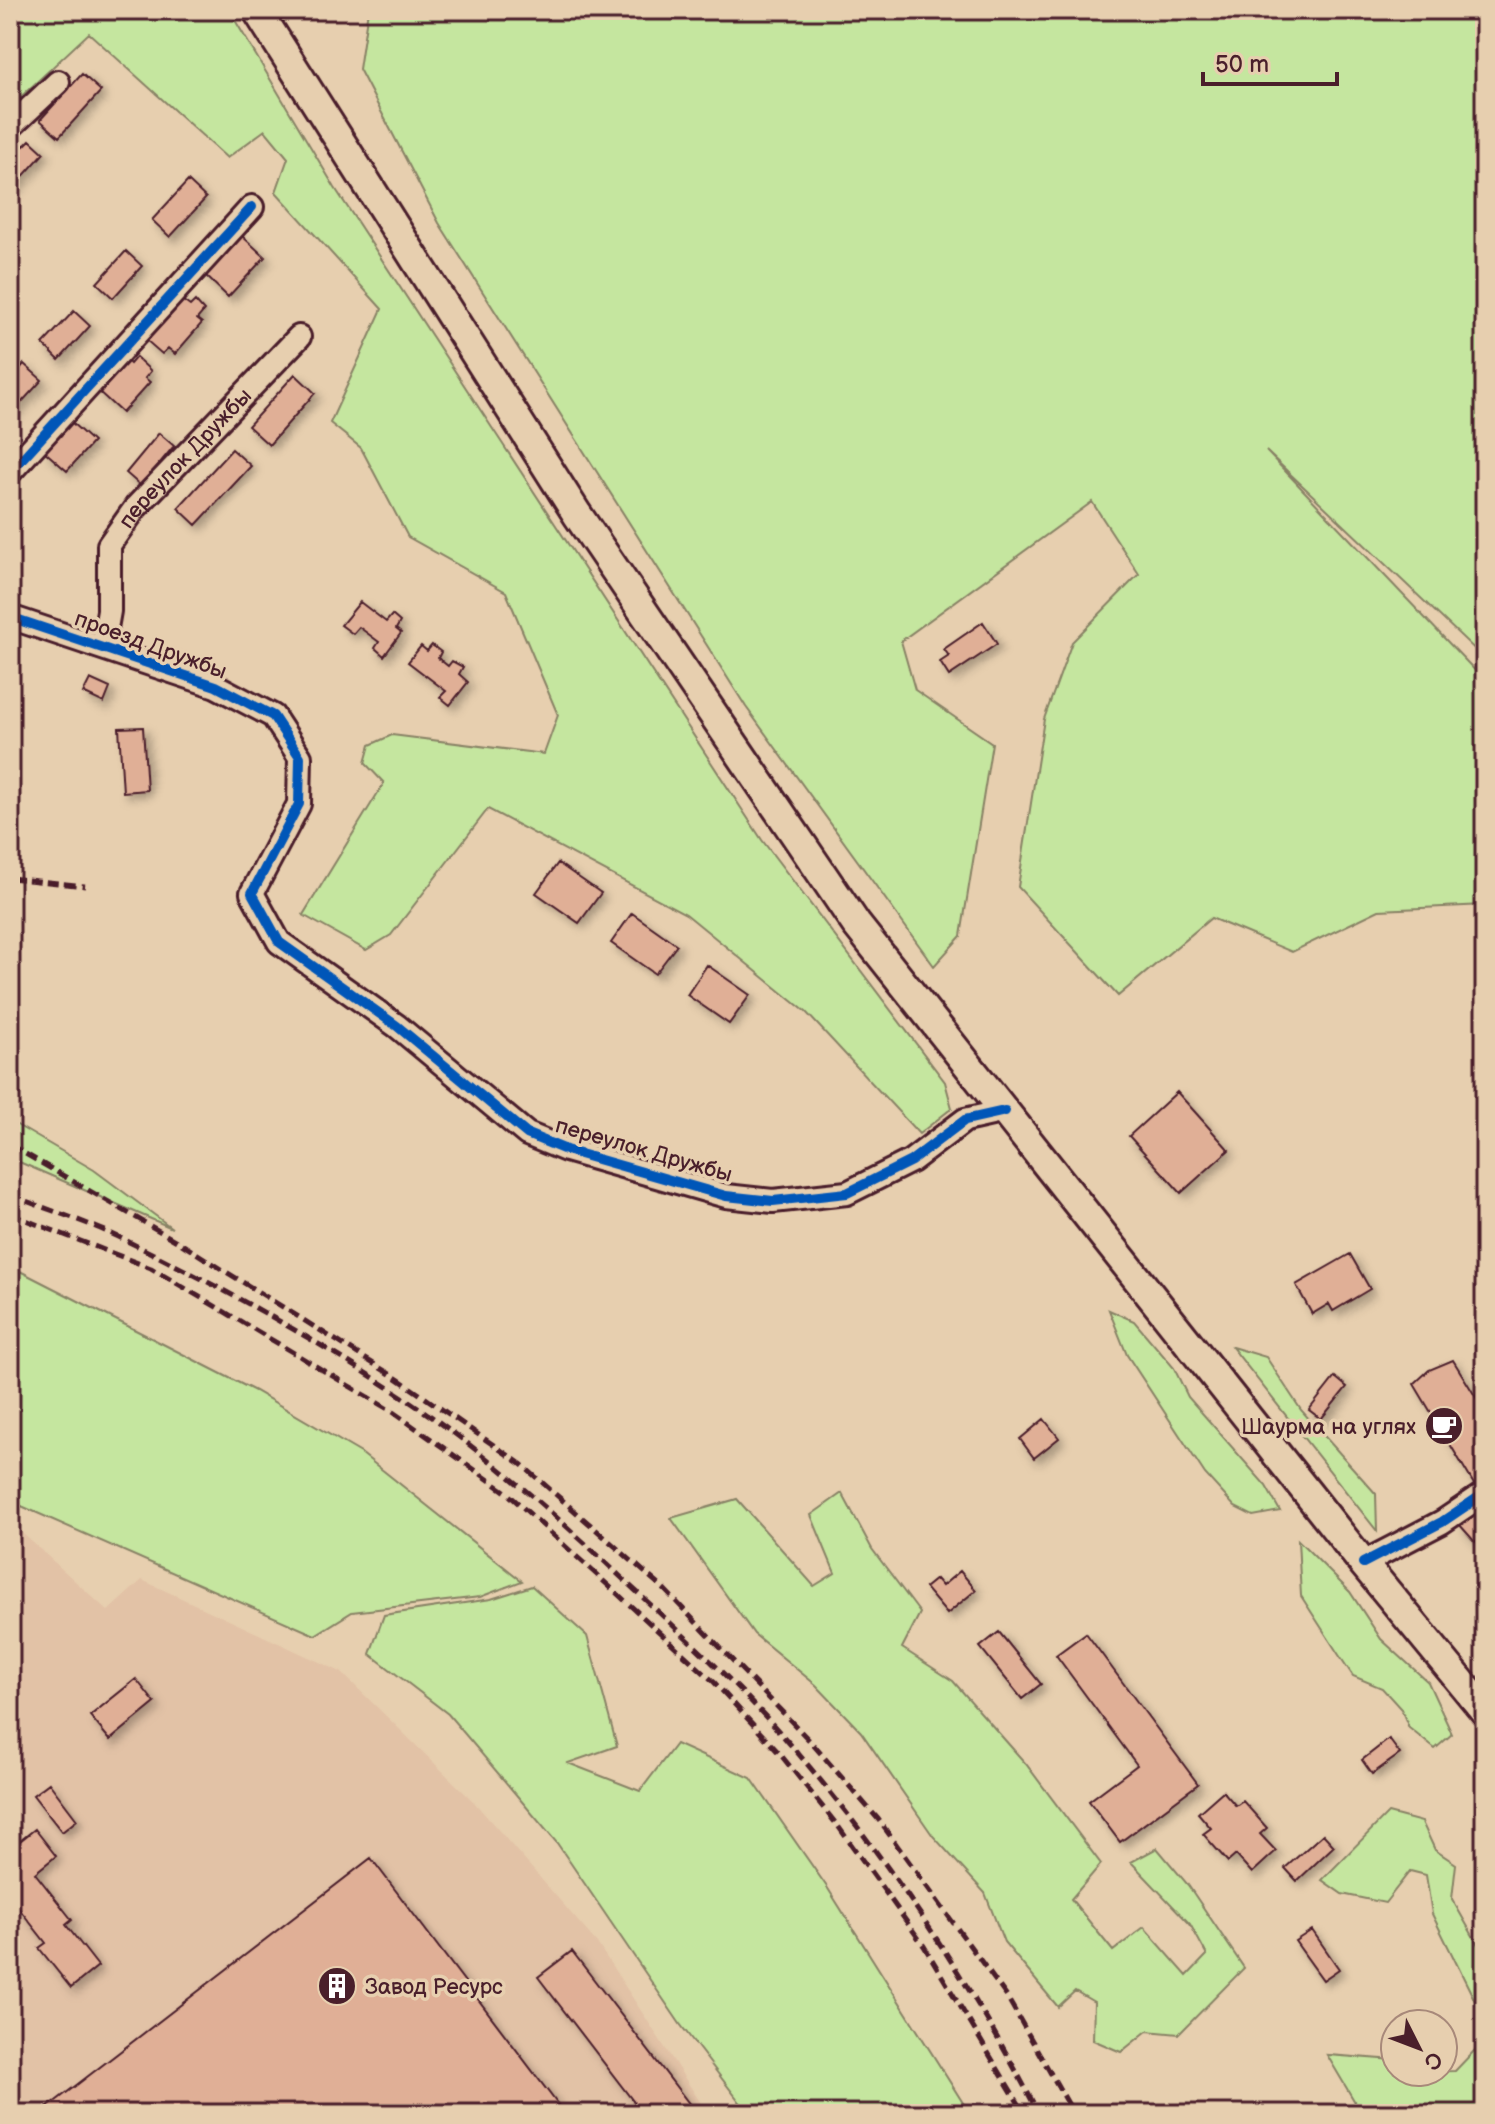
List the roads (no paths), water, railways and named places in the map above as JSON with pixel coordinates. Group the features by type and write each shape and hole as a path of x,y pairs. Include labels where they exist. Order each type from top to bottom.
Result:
{"main road":[{"path":"257,10 577,514 856,924 1363,1563 1485,1711"}],"street":[{"path":"10,127 58,82"},
{"path":"10,472 252,207"},
{"name":"переулок Дружбы","path":"103,645 109,611 109,545 136,507 299,337"},
{"name":"проезд Дружбы","path":"10,617 103,645 216,686 273,716 300,757 299,804 276,849"},
{"name":"переулок Дружбы","path":"276,849 252,893 279,942 397,1026 527,1134 566,1150 726,1196 773,1201 847,1193 911,1161 965,1120 1005,1111"},
{"path":"1363,1563 1442,1522 1485,1493"}],"railway":[{"path":"10,878 85,886"},
{"path":"10,1145 180,1243 398,1379 521,1464 665,1590 810,1741 878,1819 1007,1997 1074,2114"},
{"path":"10,1195 129,1242 305,1336 435,1419 546,1508 730,1680 771,1722 826,1787 893,1876 956,1969 1039,2114"},
{"path":"10,1214 151,1268 393,1412 506,1492 714,1682 780,1754 838,1826 924,1946 1025,2114"}],"place":[{"name":"Шаурма на углях","path":"1444,1426"},
{"name":"Завод Ресурс","path":"337,1986"}]}
